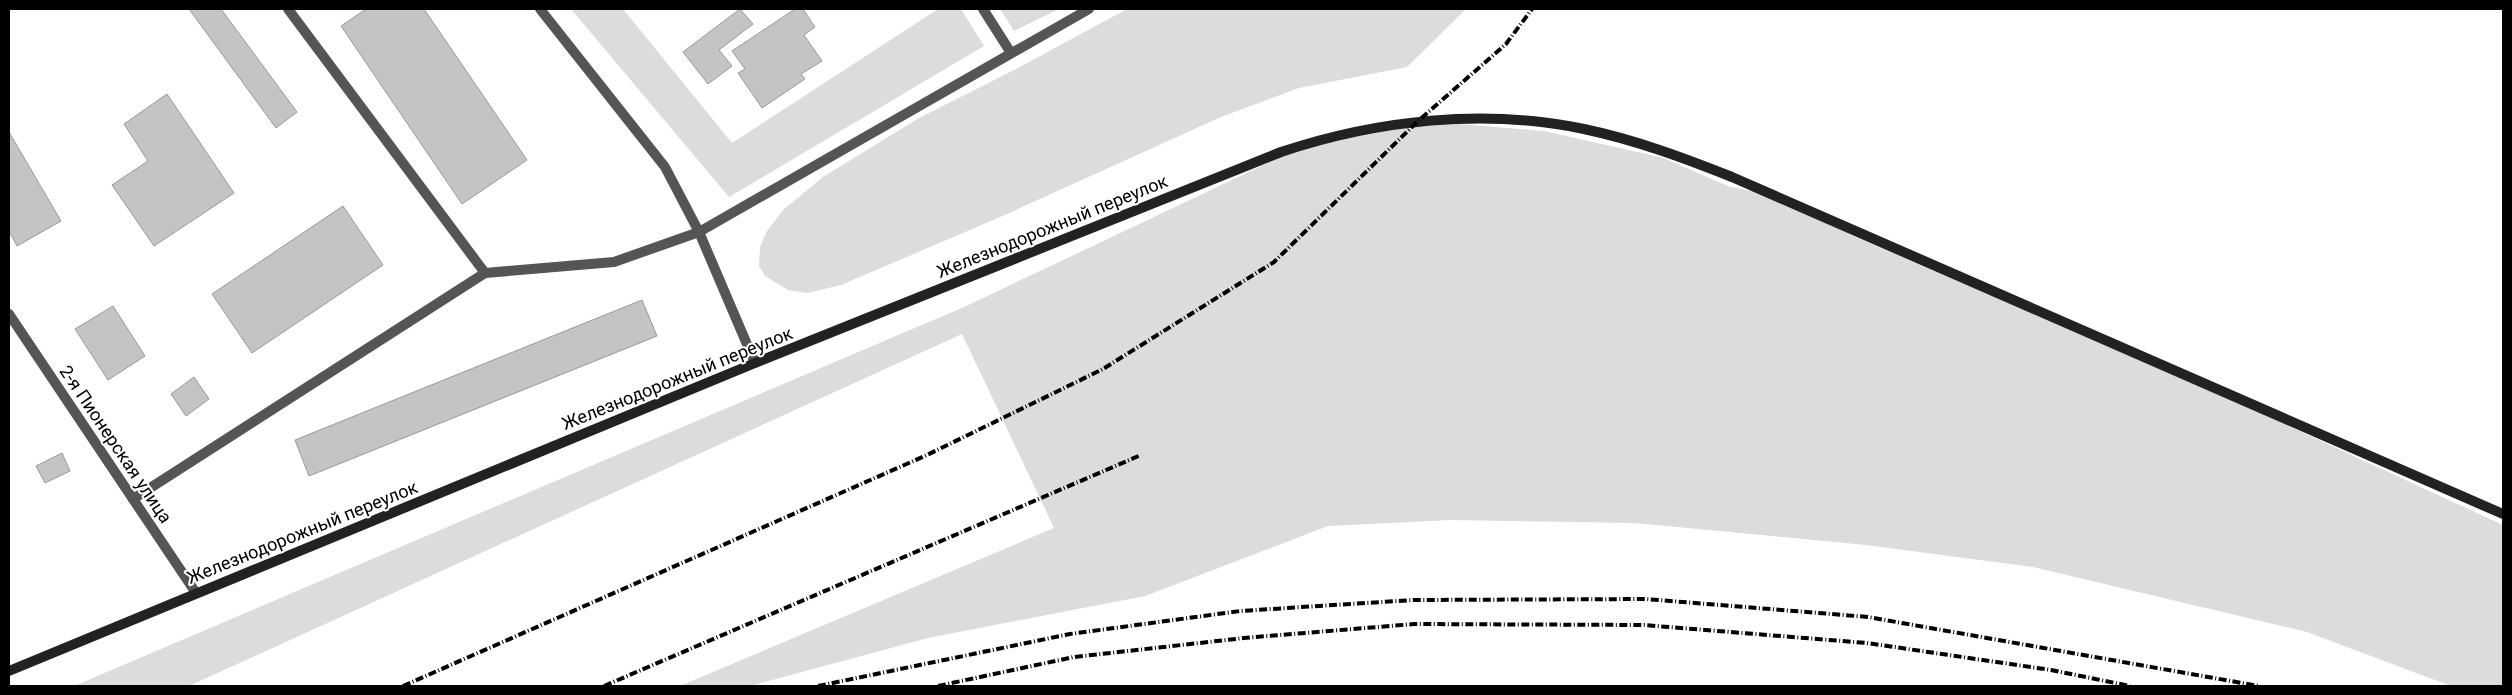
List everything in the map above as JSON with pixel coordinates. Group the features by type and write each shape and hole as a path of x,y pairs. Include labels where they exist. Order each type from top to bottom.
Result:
{"street":[{"path":"288,9 485,273"},
{"path":"540,9 665,167 699,232 755,363"},
{"path":"983,9 1011,53"},
{"path":"133,499 485,273 614,262 699,232 1090,9"},
{"name":"Железнодорожный переулок","path":"9,671 755,363 1280,152 1321,138 1362,130 1448,120 1541,122 1583,129 1671,153 1732,177 2503,514"},
{"name":"2-я Пионерская улица","path":"9,314 196,593"}],"shaded area":[{"path":"571,9 623,9 732,143 938,9 961,9 984,46 729,197"},
{"path":"1000,9 1059,9 1014,31"},
{"path":"1127,9 1466,9 1407,67 1299,88 1221,117 998,218 841,285 807,293 788,290 765,276 759,266 760,247 767,231 783,210 823,177 919,118 1018,68"},
{"path":"1447,123 1544,131 1664,158 1730,187 1770,194 1851,235 2254,410 2503,525 2503,686 2451,686 2307,632 2033,567 1866,545 1635,523 1451,520 1328,526 1145,596 928,638 750,686 680,686 1054,528 962,334 189,686 74,686 964,307 1306,145 1348,132"}],"building":[{"path":"189,9 221,9 297,112 276,128"},
{"path":"366,9 424,9 527,160 462,204 341,26"},
{"path":"740,9 753,24 719,50 732,66 708,84 683,52"},
{"path":"795,9 803,9 815,27 804,35 822,61 801,74 805,79 762,108 738,73 745,69 732,51"},
{"path":"167,94 234,193 154,246 112,185 148,161 124,124"},
{"path":"9,132 61,221 17,246 9,231"},
{"path":"343,206 383,265 252,353 212,294"},
{"path":"642,300 657,336 309,476 295,440"},
{"path":"113,306 145,356 108,380 75,329"},
{"path":"194,377 209,399 186,416 171,394"},
{"path":"62,453 70,471 45,483 36,466"}],"railway":[{"path":"403,686 927,455 1103,369 1274,262 1417,122 1506,44 1532,9"},
{"path":"604,686 1141,455"},
{"path":"818,686 1070,634 1240,611 1413,600 1646,599 1868,617 2259,686"},
{"path":"938,686 1074,657 1244,638 1414,624 1644,625 1867,643 2051,670 2130,686"}]}
